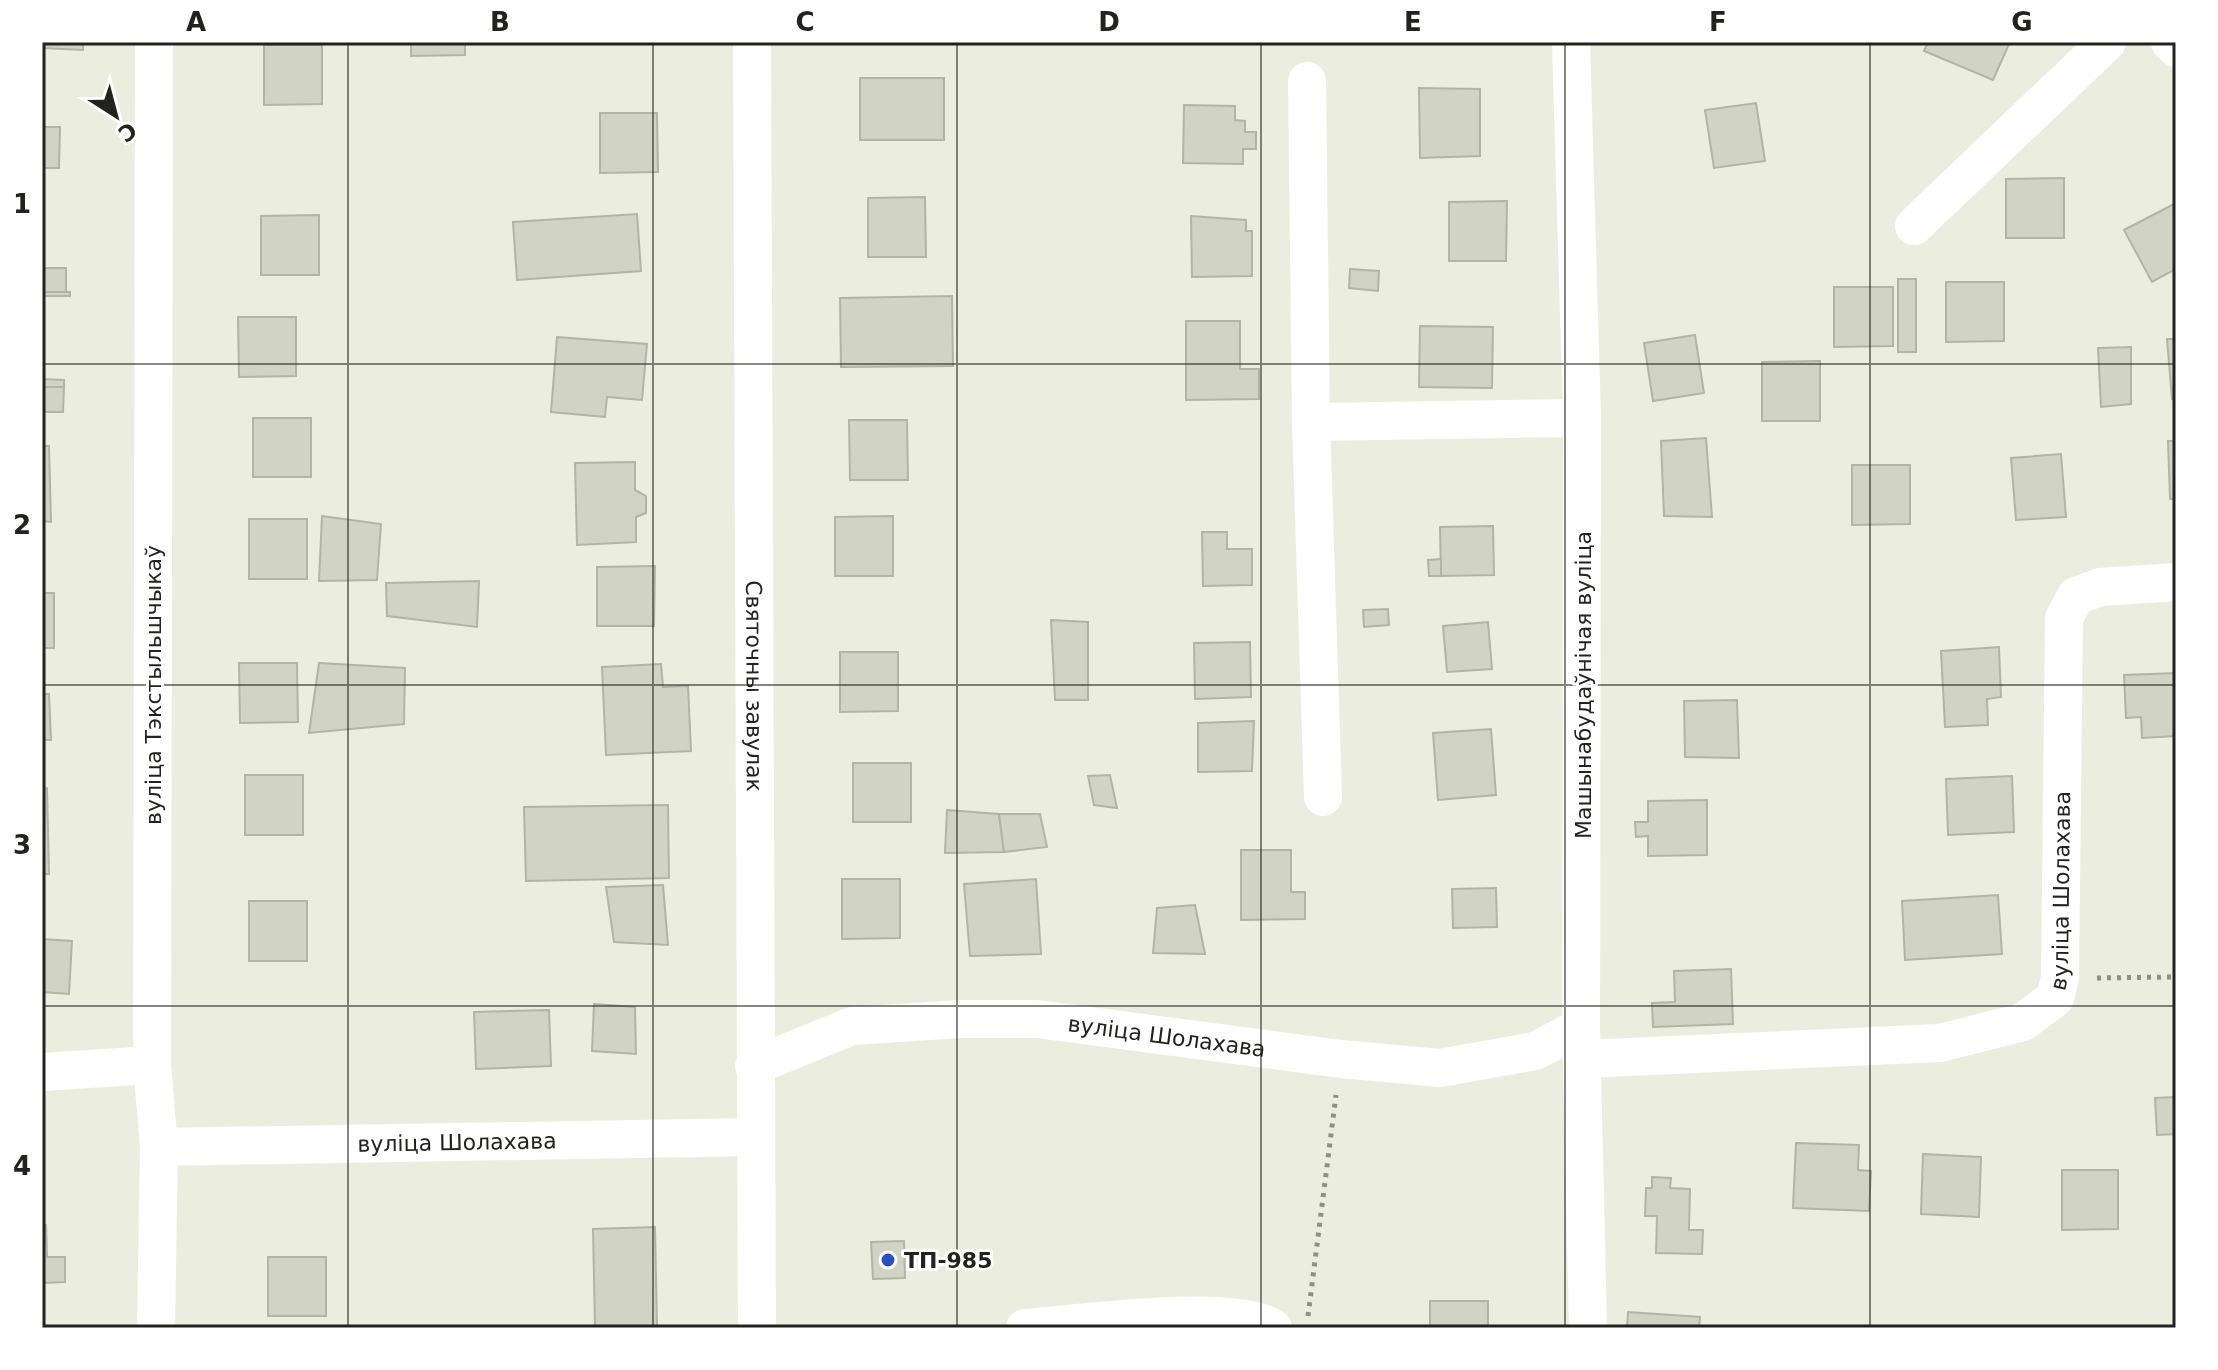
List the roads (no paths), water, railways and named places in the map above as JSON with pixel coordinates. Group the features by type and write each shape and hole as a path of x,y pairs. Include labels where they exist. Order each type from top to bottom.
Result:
{"street":[{"name":"вуліца Тэкстыльшчыкаў","path":"154,42 152,1065 159,1147 156,1328"},
{"name":"Святочны завулак","path":"752,42 757,1328"},
{"name":"Машынабудаўнічая вуліца","path":"1571,42 1582,418 1581,1043 1588,1328"},
{"path":"1914,226 2107,42"},
{"path":"2170,42 2176,48"},
{"path":"1307,81 1311,422 1323,797"},
{"path":"1311,422 1582,418"},
{"name":"вуліца Шолахава","path":"754,1066 852,1026 991,1019 1037,1019 1341,1059 1440,1068 1581,1043 1940,1043 2023,1022 2055,998 2060,978 2064,618 2076,596 2100,587 2176,582"},
{"path":"42,1072 152,1065"},
{"name":"вуліца Шолахава","path":"159,1147 754,1137"},
{"path":"1025,1328 1228,1315 1273,1328"}],"place":[{"name":"ТП-985","path":"888,1260"}]}
